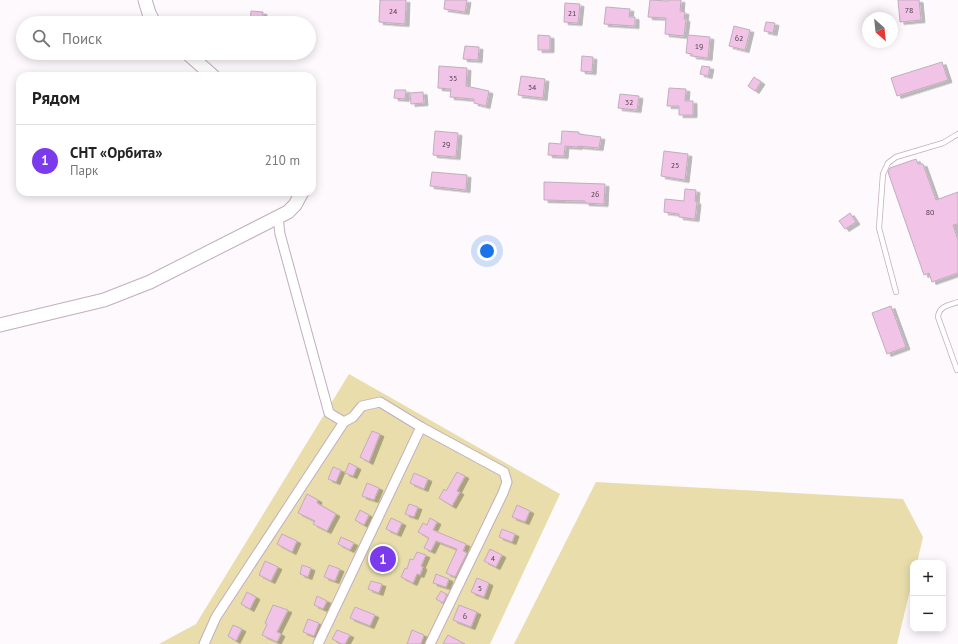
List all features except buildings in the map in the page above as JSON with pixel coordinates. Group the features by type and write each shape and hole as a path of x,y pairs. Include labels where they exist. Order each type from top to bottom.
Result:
{"street":[{"path":"145,0 150,16"},
{"path":"194,60 208,72"},
{"path":"0,326 104,300 150,282 288,212 295,206 300,196"},
{"path":"278,217 280,234 329,413 344,422"},
{"path":"204,644 216,617 344,422 353,417 362,406 380,402 421,427 504,472 507,482 430,644"},
{"path":"318,644 421,427"}],"lane":[{"path":"896,292 879,228 883,174 888,163 896,157 943,143 958,134"},
{"path":"957,370 938,317 942,308 958,302"}],"shaded area":[{"path":"349,374 560,494 490,644 159,644 196,624"},
{"path":"596,482 903,499 923,537 918,560 910,560 910,590 897,644 514,644"}],"place":[{"name":"СНТ «Орбита»","path":"383,559"}]}
